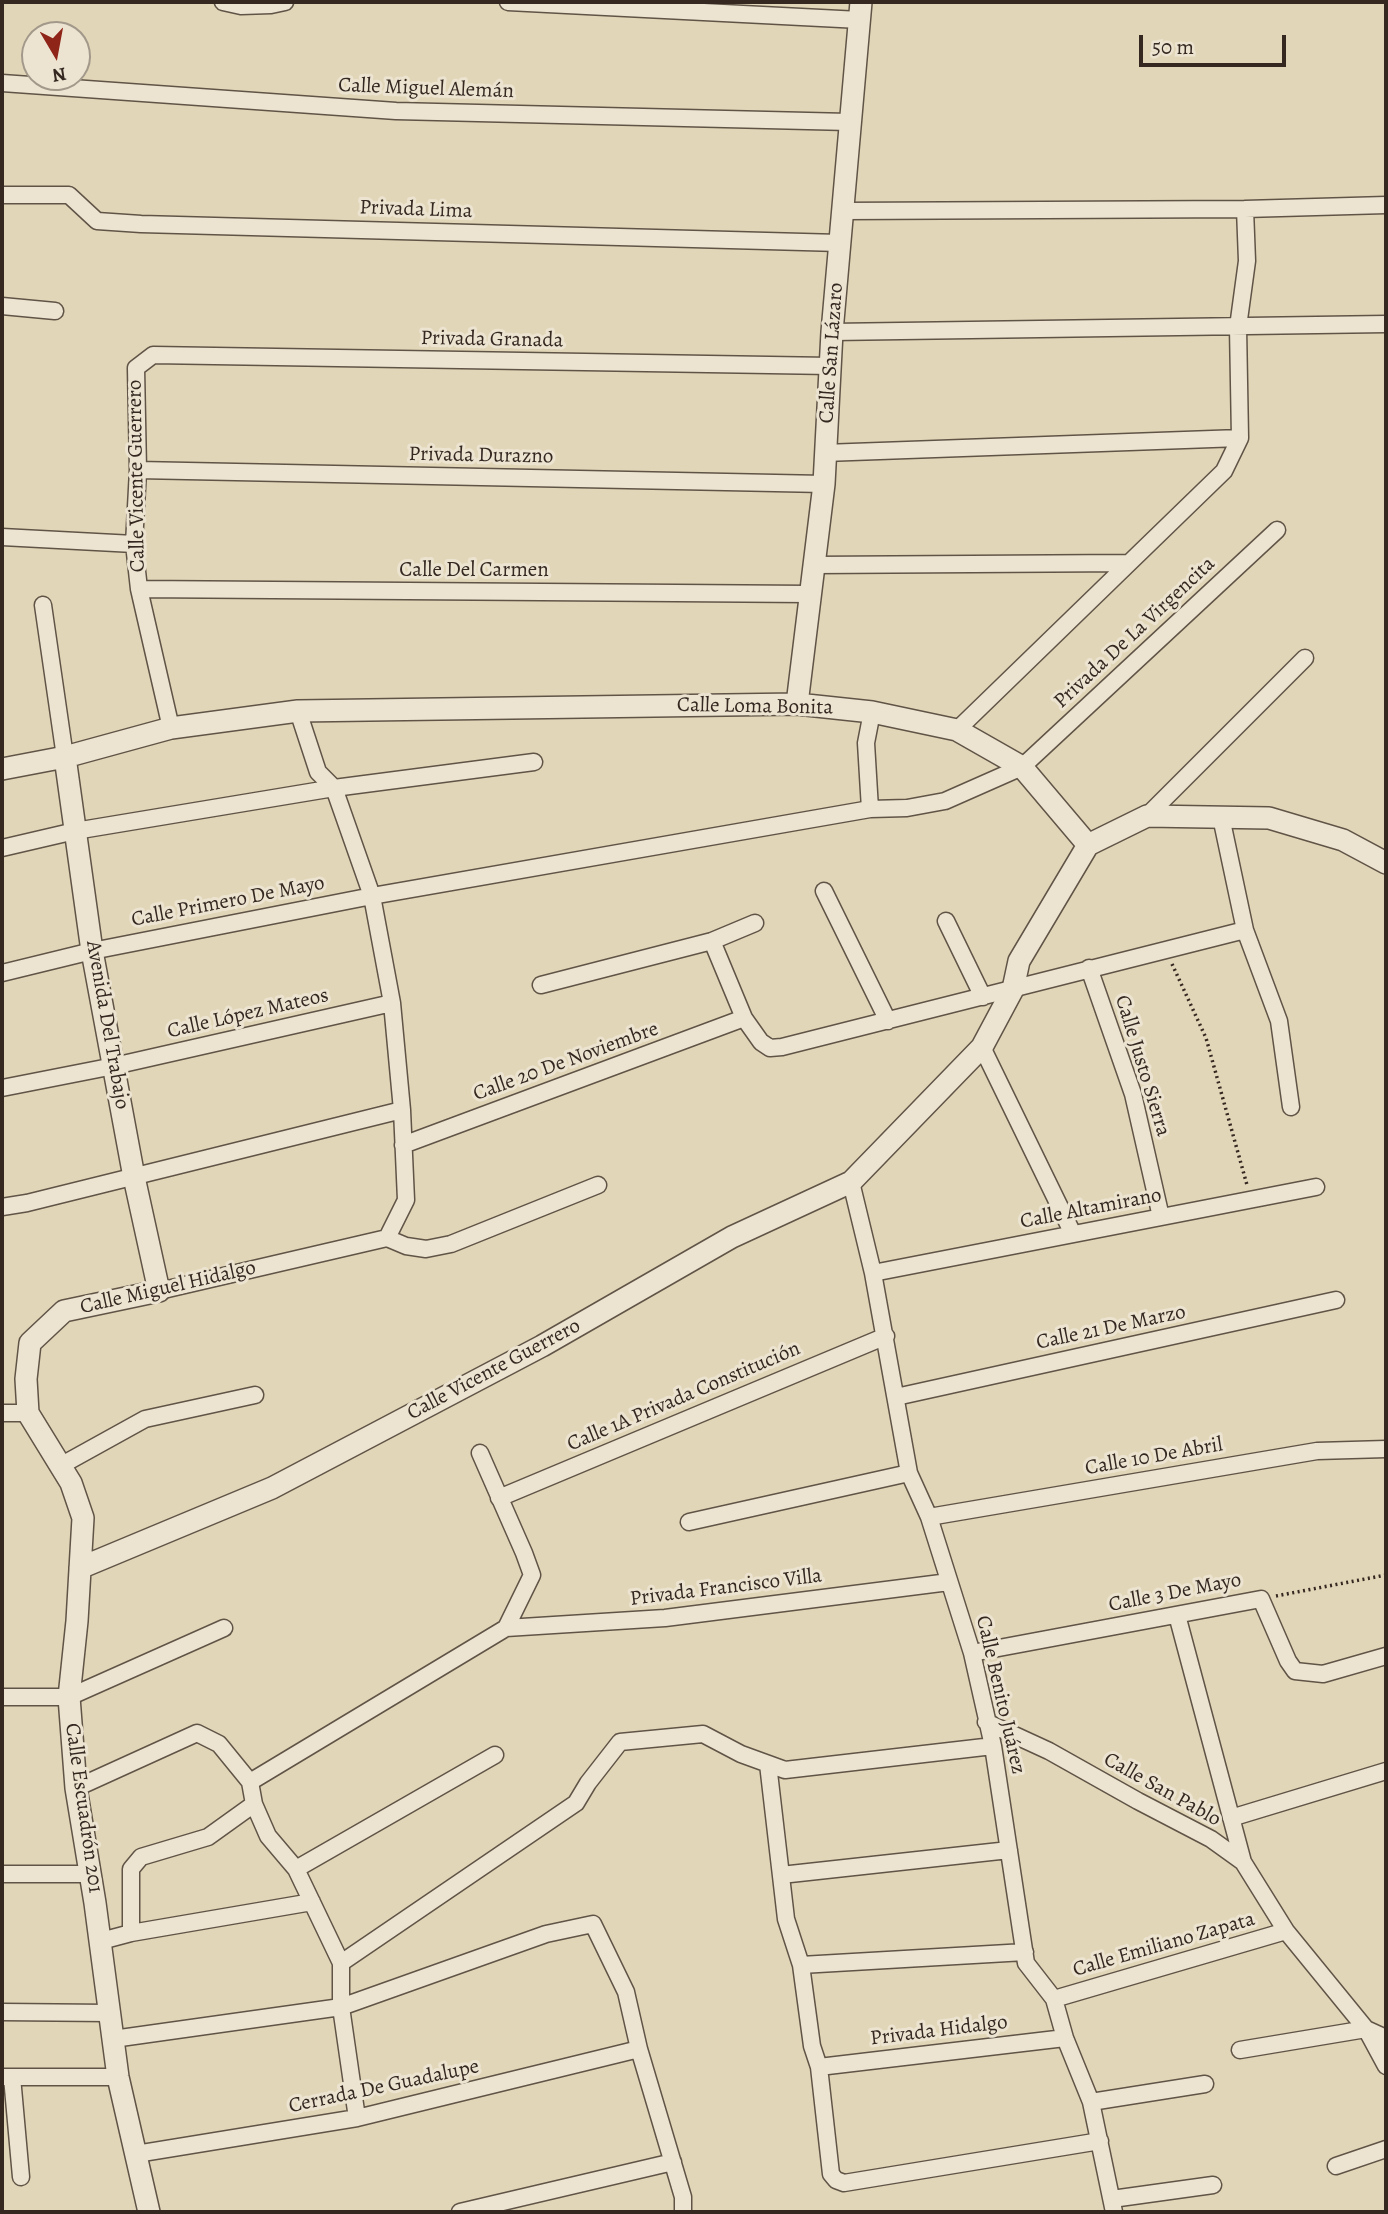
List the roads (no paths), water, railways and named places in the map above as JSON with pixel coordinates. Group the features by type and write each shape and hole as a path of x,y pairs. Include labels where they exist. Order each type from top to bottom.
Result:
{"street":[{"path":"223,2 241,6 285,2"},
{"path":"508,2 861,11"},
{"name":"Calle San Lázaro","path":"797,704 824,484 832,332 861,11"},
{"name":"Calle Miguel Alemán","path":"2,83 396,111 849,122"},
{"name":"Privada Lima","path":"2,195 69,195 97,221 141,224 840,243"},
{"path":"843,211 1245,209 1386,205"},
{"path":"957,730 1224,471 1240,438 1238,327 1247,261 1245,209"},
{"path":"2,306 55,311"},
{"path":"832,332 1386,324"},
{"name":"Privada Granada","path":"153,355 831,366"},
{"name":"Calle Vicente Guerrero","path":"153,355 136,368 138,470 134,544 139,589 171,728"},
{"path":"824,453 1240,438"},
{"name":"Privada Durazno","path":"138,470 824,484"},
{"name":"Privada De La Virgencita","path":"870,809 907,808 945,801 1022,767 1277,530"},
{"path":"2,537 134,544"},
{"path":"814,565 1129,563"},
{"name":"Calle Del Carmen","path":"139,589 810,594"},
{"path":"43,605 65,757"},
{"path":"1088,845 1147,816 1305,658"},
{"name":"Calle Loma Bonita","path":"2,769 65,757 171,728 298,711 797,704 873,712 957,730 1022,767 1088,845"},
{"path":"298,711 318,772 334,788 372,896 392,1003 402,1110 406,1200 387,1238 426,1248 451,1244 598,1185"},
{"path":"870,809 866,743 873,712"},
{"name":"Avenida Del Trabajo","path":"65,757 92,951 134,1177 159,1291"},
{"path":"2,848 75,831 334,788 534,762"},
{"name":"Calle Primero De Mayo","path":"92,951 372,896 870,809"},
{"path":"1147,816 1269,818 1343,840 1386,863"},
{"path":"1221,817 1245,930 1279,1021 1291,1107"},
{"name":"Calle Vicente Guerrero","path":"80,1568 272,1488 542,1346 732,1237 851,1182 982,1047 1013,989 1019,961 1088,845"},
{"path":"824,891 888,1021"},
{"path":"946,921 983,997"},
{"path":"541,985 712,941 755,923"},
{"path":"712,941 744,1018 761,1042 770,1048 888,1021 1245,930"},
{"path":"2,973 92,951"},
{"name":"Calle Justo Sierra","path":"1089,968 1133,1094 1161,1217"},
{"name":"Calle López Mateos","path":"2,1088 114,1066 392,1003"},
{"name":"Calle 20 De Noviembre","path":"403,1144 744,1018"},
{"path":"982,1047 1073,1234"},
{"path":"2,1207 402,1110"},
{"name":"Calle Benito Juárez","path":"851,1182 886,1336 909,1473 929,1517 972,1653 993,1746 1026,1963 1054,1999 1065,2038 1091,2102 1113,2206"},
{"name":"Calle Altamirano","path":"873,1273 1316,1187"},
{"name":"Calle Miguel Hidalgo","path":"28,1413 26,1379 30,1343 64,1311 387,1238"},
{"name":"Calle 21 De Marzo","path":"896,1397 1336,1300"},
{"name":"Calle 1A Privada Constitución","path":"499,1498 886,1336"},
{"path":"60,1466 145,1419 255,1395"},
{"path":"2,1413 28,1413"},
{"name":"Calle Escuadrón 201","path":"28,1413 71,1483 83,1518 69,1697 76,1788 101,1941 118,2077 149,2212"},
{"name":"Calle 10 De Abril","path":"929,1517 1317,1451 1386,1449"},
{"path":"250,1782 506,1628 532,1575 480,1453"},
{"path":"689,1522 909,1473"},
{"name":"Privada Francisco Villa","path":"506,1628 665,1618 949,1581"},
{"name":"Calle 3 De Mayo","path":"972,1653 1261,1599 1288,1661 1296,1671 1323,1674 1386,1656"},
{"path":"1177,1615 1242,1862"},
{"path":"2,1698 69,1697 224,1628"},
{"name":"Calle San Pablo","path":"986,1722 1049,1751 1211,1839 1242,1862 1286,1931 1366,2029 1386,2066"},
{"path":"76,1788 197,1733 219,1744 250,1782 254,1804 268,1836 296,1869 341,1963 341,2007 357,2118"},
{"path":"341,1963 576,1803 620,1742 703,1734 741,1754 785,1770 993,1746"},
{"path":"296,1869 495,1755"},
{"path":"768,1764 786,1919 802,1965 811,2046 819,2067 831,2174 836,2180 844,2183 1100,2141"},
{"path":"1231,1818 1386,1771"},
{"path":"131,1933 131,1870 141,1857 208,1837 254,1804"},
{"path":"781,1875 1009,1850"},
{"path":"2,1874 89,1874"},
{"path":"101,1941 131,1933 312,1902"},
{"path":"113,2039 341,2007 546,1934 593,1924 626,1992 639,2049 673,2162 683,2212"},
{"name":"Calle Emiliano Zapata","path":"1054,1999 1286,1931"},
{"path":"802,1965 1025,1952"},
{"path":"2,2012 109,2012"},
{"path":"1240,2050 1366,2029 1386,2038"},
{"name":"Privada Hidalgo","path":"819,2067 1065,2038"},
{"name":"Cerrada De Guadalupe","path":"136,2154 357,2118 639,2049"},
{"path":"21,2177 7,2077 118,2077"},
{"path":"1091,2102 1205,2084"},
{"path":"1336,2166 1386,2149"},
{"path":"460,2212 673,2162"},
{"path":"1113,2206 1213,2185"}]}
